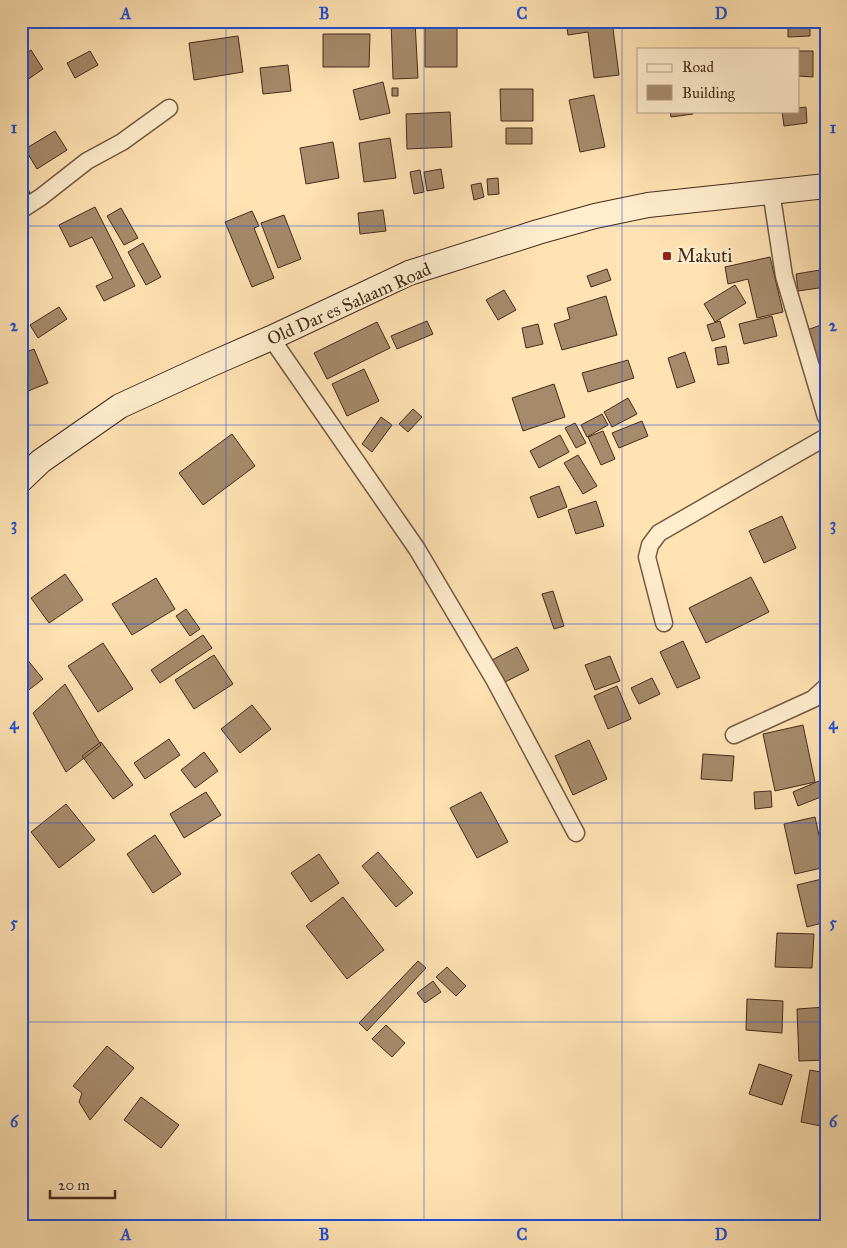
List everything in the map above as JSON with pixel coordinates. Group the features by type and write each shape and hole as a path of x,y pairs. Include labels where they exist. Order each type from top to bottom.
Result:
{"street":[{"path":"21,210 87,162 122,142 169,108"},
{"name":"Old Dar es Salaam Road","path":"21,480 41,461 120,406 409,274 538,232 594,216 648,204 826,186"},
{"path":"771,191 784,276 826,417"},
{"path":"271,338 417,548 496,681 576,833"},
{"path":"664,623 647,557 650,545 659,534 826,437"},
{"path":"734,735 814,699 826,687"}],"building":[{"path":"391,21 415,21 418,78 393,79"},
{"path":"425,21 457,21 457,67 425,67"},
{"path":"566,21 612,21 619,75 594,78 588,32 568,35"},
{"path":"810,25 810,36 788,37 788,26"},
{"path":"323,34 370,34 369,67 323,67"},
{"path":"238,36 243,72 194,80 189,43"},
{"path":"31,50 43,69 24,82 21,78 21,57"},
{"path":"90,51 98,65 75,78 67,63"},
{"path":"800,51 813,51 813,77 800,76"},
{"path":"288,65 291,91 263,94 260,68"},
{"path":"383,82 390,113 360,120 353,90"},
{"path":"392,88 398,88 398,96 392,96"},
{"path":"500,89 533,89 533,121 501,121"},
{"path":"594,95 605,147 580,152 569,100"},
{"path":"806,107 807,123 784,126 782,112 800,112 800,108"},
{"path":"450,112 452,147 407,149 406,114"},
{"path":"670,112 692,112 693,114 671,117"},
{"path":"506,128 532,128 532,144 506,144"},
{"path":"55,131 67,150 37,169 25,149"},
{"path":"390,138 396,178 364,182 359,143"},
{"path":"333,142 339,178 306,184 300,148"},
{"path":"21,169 30,194 21,197"},
{"path":"441,169 444,188 427,191 424,172"},
{"path":"420,170 424,192 414,194 410,172"},
{"path":"498,178 499,194 488,195 487,179"},
{"path":"481,183 484,197 474,200 471,185"},
{"path":"95,207 135,286 104,301 96,286 113,278 92,237 70,247 59,225"},
{"path":"121,208 138,238 124,245 107,216"},
{"path":"383,210 386,231 360,234 358,213"},
{"path":"252,211 259,226 254,228 274,278 252,287 225,222"},
{"path":"284,215 301,259 278,268 261,223"},
{"path":"143,243 161,277 146,285 128,252"},
{"path":"770,257 783,312 757,318 748,279 728,284 725,267"},
{"path":"607,269 611,280 591,287 587,276"},
{"path":"826,269 826,287 798,291 796,274"},
{"path":"735,285 746,303 715,322 704,304"},
{"path":"504,290 516,310 498,320 486,300"},
{"path":"606,296 617,335 562,350 554,324 570,319 567,308"},
{"path":"59,307 67,319 38,338 30,325"},
{"path":"772,316 777,336 744,344 739,324"},
{"path":"427,321 433,334 397,349 391,336"},
{"path":"720,321 725,337 712,341 707,325"},
{"path":"377,322 390,348 327,379 314,353"},
{"path":"538,324 543,344 526,348 522,328"},
{"path":"821,325 826,338 826,368 820,369 807,330"},
{"path":"726,346 729,363 718,365 715,348"},
{"path":"34,349 48,383 21,394 21,354"},
{"path":"685,352 695,382 677,388 668,358"},
{"path":"628,360 634,378 588,392 582,373"},
{"path":"364,369 379,401 347,416 332,384"},
{"path":"554,384 565,417 523,431 512,398"},
{"path":"628,398 637,414 612,427 604,412"},
{"path":"413,409 422,417 408,432 399,424"},
{"path":"602,414 608,425 587,437 581,425"},
{"path":"381,417 392,425 372,452 362,444"},
{"path":"642,421 648,436 619,448 612,433"},
{"path":"575,423 586,443 576,448 565,428"},
{"path":"603,431 615,459 601,465 588,437"},
{"path":"232,434 255,466 203,505 179,473"},
{"path":"560,435 569,452 539,468 530,451"},
{"path":"578,455 597,486 583,494 564,463"},
{"path":"559,486 567,507 538,518 530,497"},
{"path":"596,501 604,526 576,534 568,510"},
{"path":"782,516 796,548 764,563 749,531"},
{"path":"65,574 83,600 49,623 31,598"},
{"path":"751,577 769,612 706,643 689,608"},
{"path":"156,578 175,609 132,635 112,604"},
{"path":"553,591 564,626 554,629 542,594"},
{"path":"186,609 200,629 190,636 176,616"},
{"path":"203,635 212,648 160,683 151,670"},
{"path":"683,641 700,678 677,688 660,652"},
{"path":"103,643 133,689 98,712 68,666"},
{"path":"517,647 529,670 503,683 492,660"},
{"path":"21,652 43,679 21,696"},
{"path":"214,655 233,684 194,709 175,680"},
{"path":"610,656 620,681 595,690 585,665"},
{"path":"652,678 660,694 639,704 631,688"},
{"path":"65,684 101,745 66,772 33,713"},
{"path":"617,686 631,719 608,729 594,696"},
{"path":"252,705 271,729 240,753 221,729"},
{"path":"803,725 815,782 775,791 763,734"},
{"path":"169,739 180,755 145,779 134,763"},
{"path":"589,740 607,779 573,795 555,756"},
{"path":"101,742 133,785 113,799 82,756"},
{"path":"204,752 218,771 195,788 181,770"},
{"path":"703,754 734,756 732,781 701,779"},
{"path":"826,778 826,795 798,806 793,792"},
{"path":"771,791 772,807 755,809 754,792"},
{"path":"206,792 221,815 184,838 170,814"},
{"path":"481,792 508,842 477,858 450,808"},
{"path":"66,804 95,840 59,868 31,832"},
{"path":"815,817 826,867 795,874 784,824"},
{"path":"155,835 181,874 153,893 127,854"},
{"path":"378,852 413,893 396,907 362,866"},
{"path":"319,854 339,883 311,902 291,873"},
{"path":"826,878 826,922 807,927 797,885"},
{"path":"343,897 384,950 347,979 306,926"},
{"path":"777,933 814,934 812,968 775,967"},
{"path":"418,961 426,968 367,1031 359,1023"},
{"path":"447,967 466,986 456,996 436,977"},
{"path":"433,981 441,992 425,1003 417,993"},
{"path":"747,999 783,1001 782,1033 746,1030"},
{"path":"826,1007 826,1060 799,1061 797,1009"},
{"path":"386,1025 405,1043 392,1057 372,1039"},
{"path":"107,1046 134,1068 90,1120 79,1102 82,1093 73,1086"},
{"path":"759,1064 792,1075 782,1105 749,1094"},
{"path":"810,1070 826,1073 826,1127 801,1122"},
{"path":"141,1097 179,1125 161,1148 124,1120"}],"place":[{"name":"Makuti","path":"667,256"}]}
